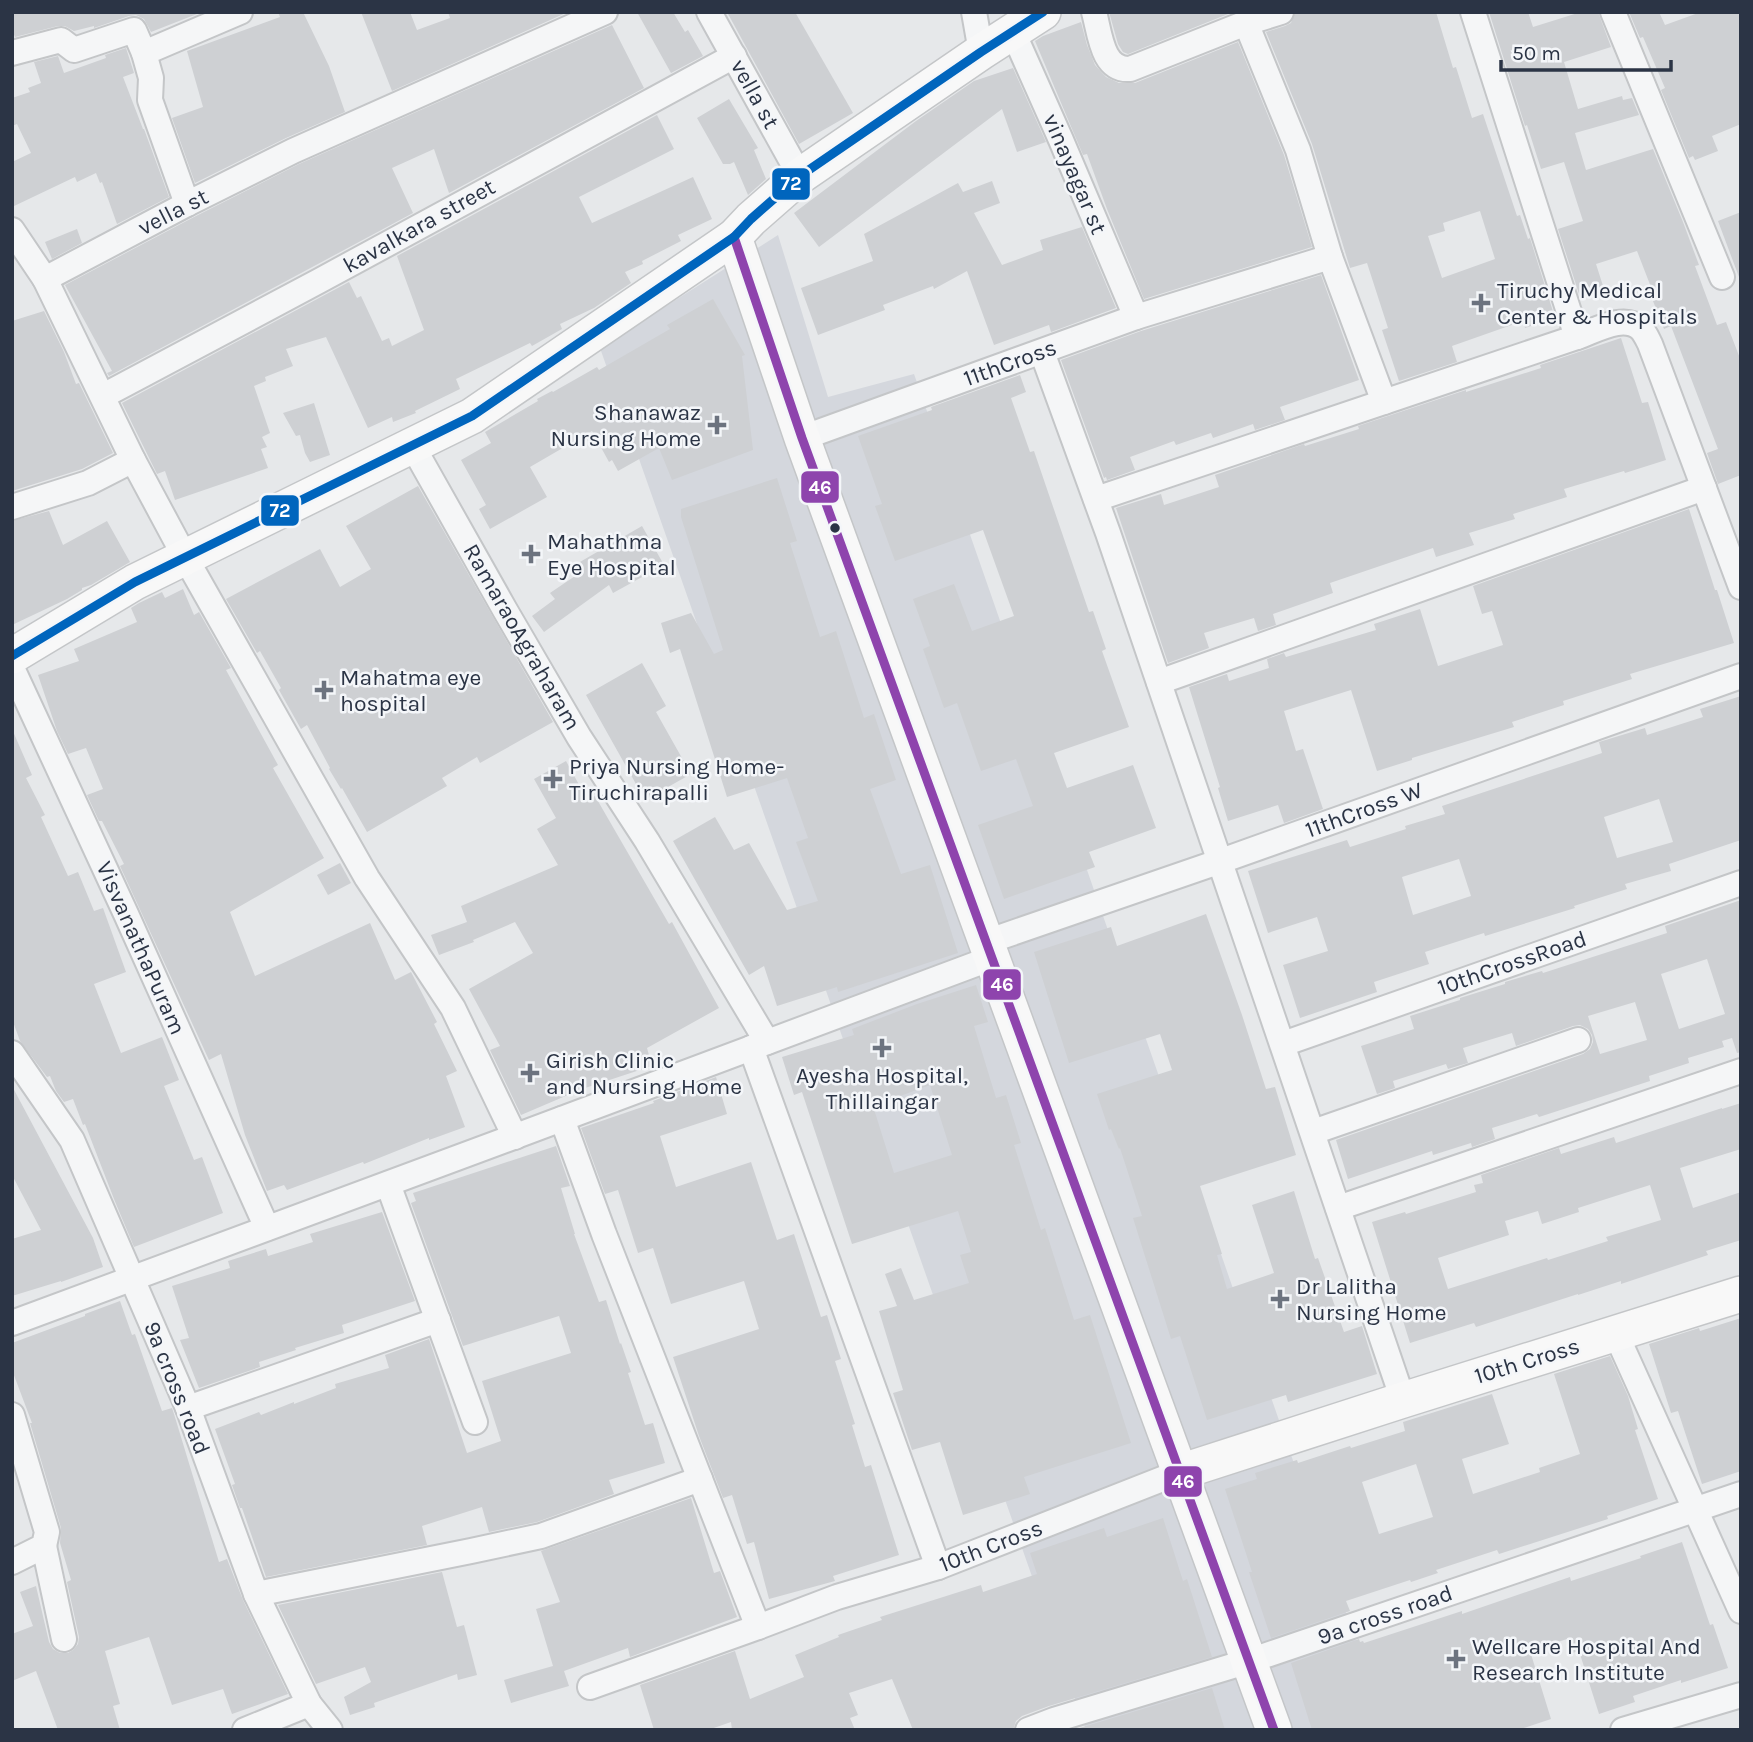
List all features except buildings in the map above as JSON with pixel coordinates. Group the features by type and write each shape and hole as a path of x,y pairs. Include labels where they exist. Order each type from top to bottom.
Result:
{"street":[{"path":"144,53 240,12"},
{"name":"vella st","path":"45,279 293,151 605,12"},
{"name":"vella st","path":"709,12 800,176"},
{"path":"974,12 981,52"},
{"path":"12,656 135,582 472,416 734,237 800,176 1043,12"},
{"path":"1094,12 1107,58 1112,65 1122,70 1281,12"},
{"path":"1473,12 1577,337"},
{"path":"1614,12 1722,277"},
{"path":"1246,23 1298,150 1329,257 1384,402"},
{"path":"12,53 61,40 74,50 134,30 151,78 150,100 187,204"},
{"name":"vinayagar st","path":"1013,32 1136,317"},
{"name":"kavalkara street","path":"103,396 734,56"},
{"path":"12,230 45,279 133,460 367,878 453,1008 515,1137"},
{"path":"734,237 802,438 1274,1730"},
{"name":"11thCross","path":"802,438 1136,317 1329,257"},
{"path":"1096,499 1625,322 1643,331 1650,344 1741,587"},
{"path":"1042,352 1096,499 1404,1400"},
{"name":"RamaraoAgraharam","path":"412,445 579,737 648,841 759,1045 938,1567"},
{"path":"12,507 88,483 133,460"},
{"path":"1159,682 1704,488"},
{"name":"VisvanathaPuram","path":"12,668 121,901 267,1228"},
{"name":"11thCross W","path":"12,1323 759,1045 989,950 1221,861 1741,677"},
{"name":"10thCrossRoad","path":"1283,1044 1741,883"},
{"path":"1312,1132 1578,1040"},
{"name":"9a cross road","path":"12,1052 72,1140 188,1408 256,1594 309,1704 330,1730"},
{"path":"1338,1208 1741,1071"},
{"path":"562,1119 604,1234 758,1627"},
{"path":"388,1184 475,1423"},
{"name":"10th Cross","path":"590,1687 837,1597 938,1567 1180,1472 1741,1294"},
{"path":"188,1408 438,1320"},
{"path":"1615,1334 1741,1611"},
{"path":"12,1415 47,1532 44,1546 64,1639"},
{"path":"256,1594 541,1536 700,1479"},
{"name":"9a cross road","path":"1028,1730 1249,1661 1741,1494"},
{"path":"12,1562 44,1546"},
{"path":"1623,1730 1741,1695"},
{"path":"245,1730 309,1704"}],"shaded area":[{"path":"778,235 828,397 914,374 1387,1730 1086,1730 600,348"}],"transit line":[{"name":"72","path":"12,656 135,582 472,416 734,237 800,176 1043,12"},
{"name":"46","path":"734,237 802,438 1274,1730"}],"place":[{"name":"Tiruchy Medical Center & Hospitals","path":"1481,303"},
{"name":"Shanawaz Nursing Home","path":"717,425"},
{"name":"Mahathma Eye Hospital","path":"531,554"},
{"name":"Mahatma eye hospital","path":"324,690"},
{"name":"Priya Nursing Home- Tiruchirapalli","path":"553,779"},
{"name":"Ayesha Hospital, Thillaingar","path":"882,1048"},
{"name":"Girish Clinic and Nursing Home","path":"530,1073"},
{"name":"Dr Lalitha Nursing Home","path":"1280,1299"},
{"name":"Wellcare Hospital And Research Institute","path":"1456,1659"}]}
